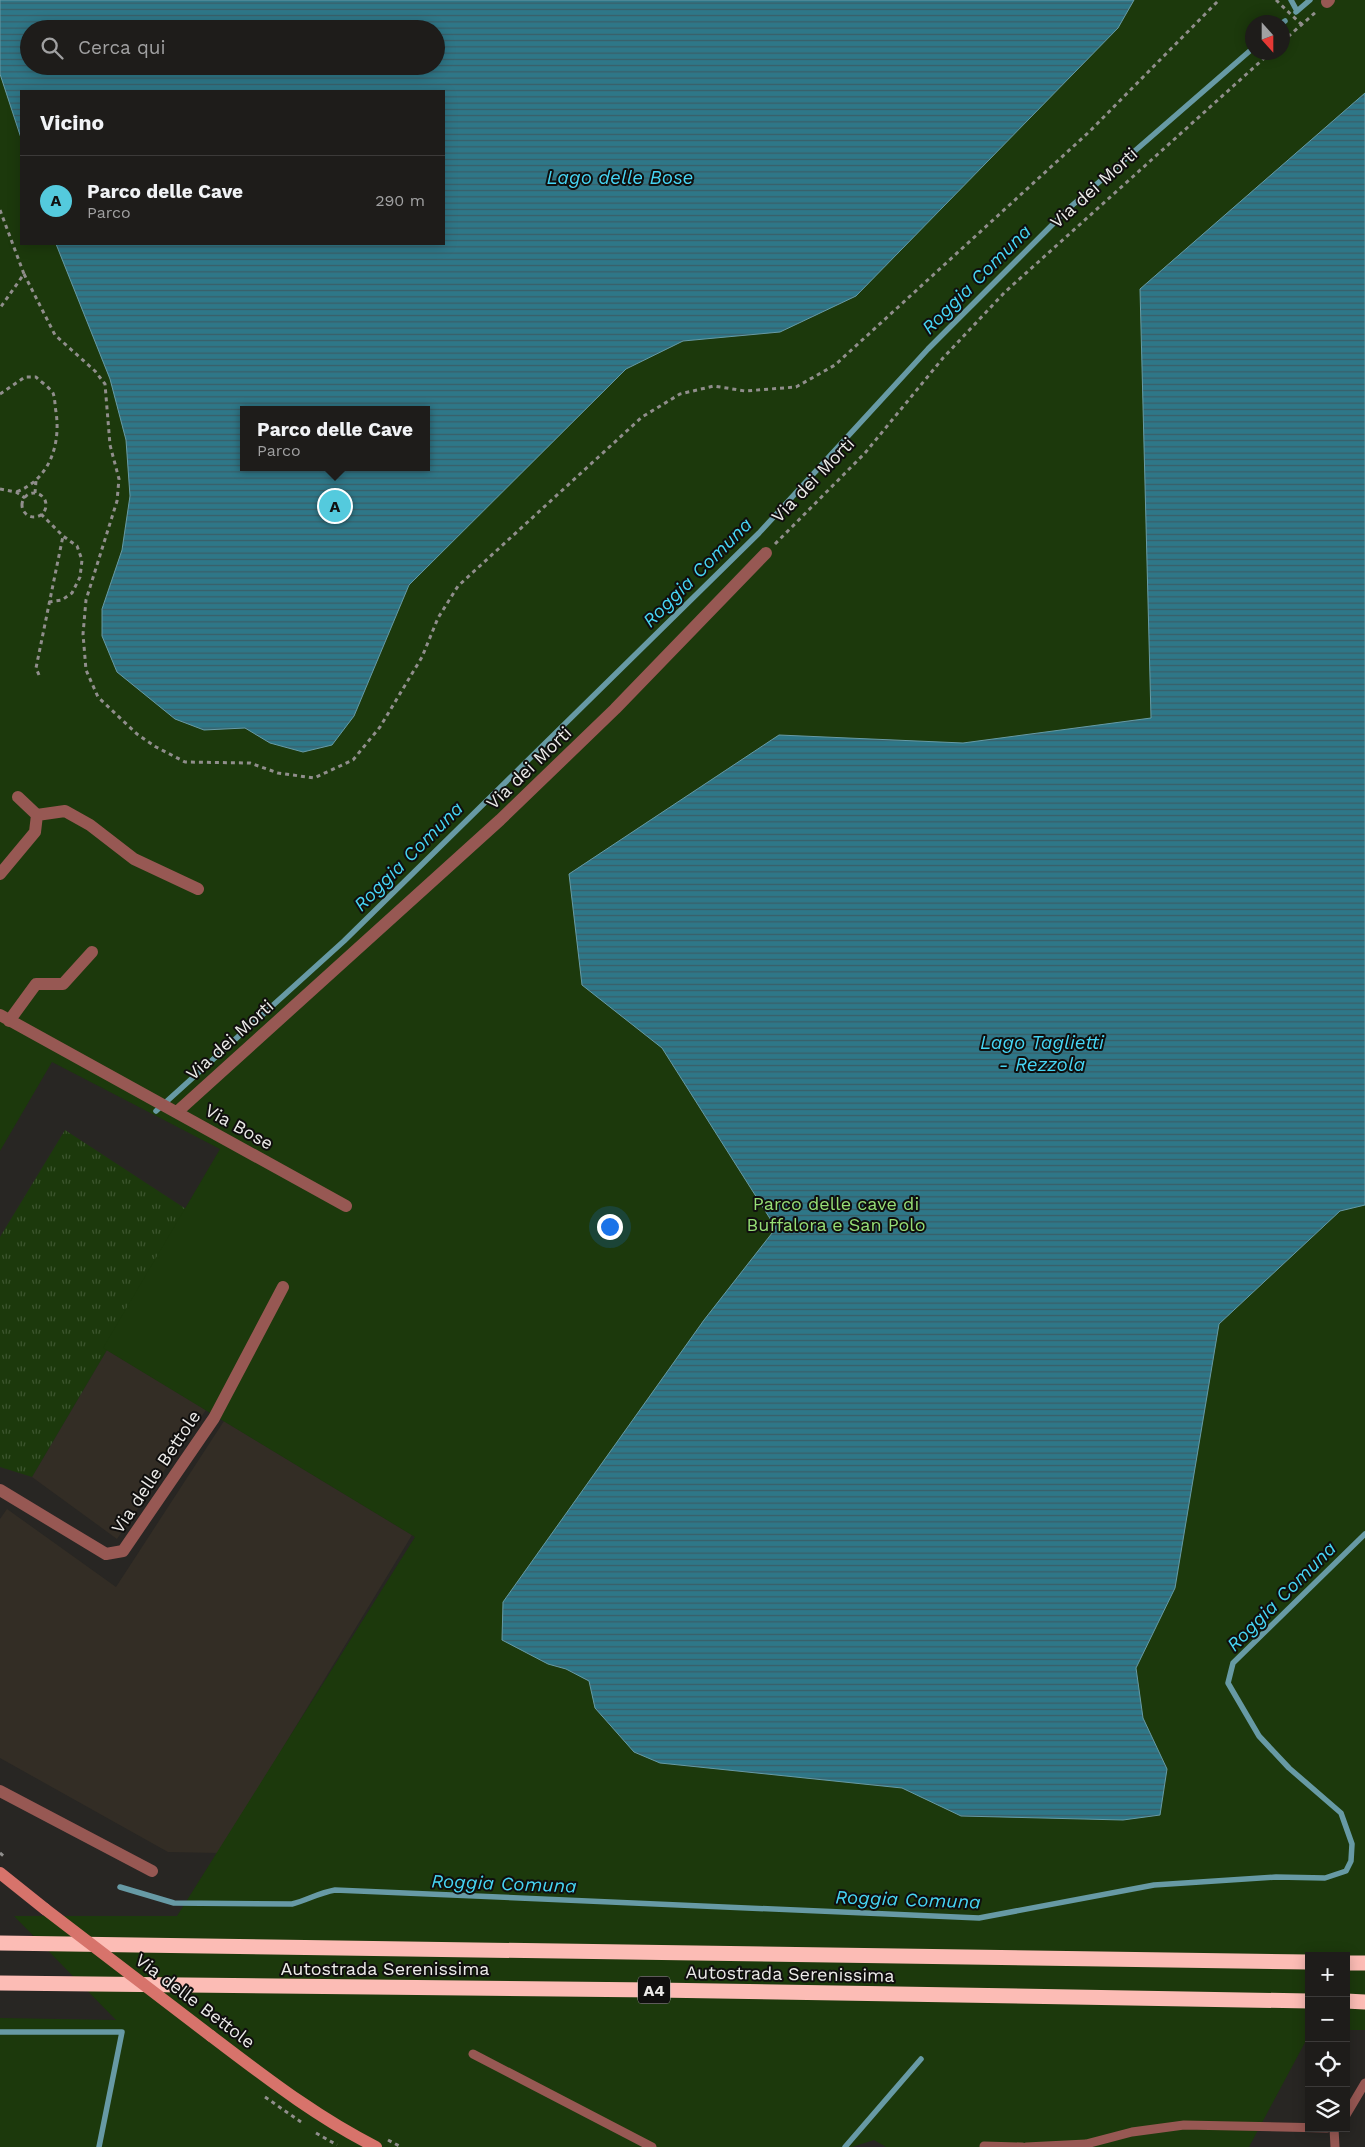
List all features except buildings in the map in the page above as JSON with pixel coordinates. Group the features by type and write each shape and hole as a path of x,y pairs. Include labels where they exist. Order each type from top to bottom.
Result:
{"highway":[{"name":"Autostrada Serenissima","path":"0,1943 1305,1962"},
{"path":"1350,1963 1365,1963"},
{"name":"Autostrada Serenissima","path":"0,1983 656,1990 1305,2001"},
{"path":"1350,2001 1365,2002"}],"main road":[{"name":"Via delle Bettole","path":"0,1873 294,2098 339,2128 376,2147"}],"street":[{"name":"Via dei Morti","path":"177,1112 500,820 615,709 766,553"},
{"path":"18,798 37,815 65,811 90,825 134,859 198,889"},
{"path":"0,874 35,832 37,815"},
{"name":"Via Bose","path":"92,952 63,984 36,984 5,1018 346,1206"},
{"name":"Via delle Bettole","path":"0,1490 106,1554 123,1552 214,1418 283,1287"},
{"path":"0,1791 152,1871"}],"lane":[{"path":"473,2054 652,2147"},
{"path":"1350,2108 1365,2083"},
{"path":"1026,2147 1086,2144 1132,2132 1184,2125 1305,2128"},
{"path":"1334,2132 1335,2147"},
{"path":"984,2146 1022,2147"}],"path":[{"path":"0,210 24,274 55,335 95,371 105,384 110,446 120,479 117,501 86,600 82,634 86,670 98,697 137,734 156,747 185,762 250,762 278,773 314,778 353,760 380,727 422,657 438,618 458,586 642,417 680,394 714,386 745,391 796,386 835,365 1089,132 1219,0"},
{"path":"1276,0 1302,25"},
{"path":"1290,35 1328,1"},
{"name":"Via dei Morti","path":"766,553 865,453 943,358 1005,292 1262,60"},
{"path":"0,308 24,274"},
{"path":"0,394 25,377 36,377 53,394 58,422 55,451 48,467 28,488 16,492"},
{"path":"35,493 36,480"},
{"path":"0,489 16,492 25,498"},
{"path":"35,493 45,500 46,508 42,514 34,517 25,512 22,505 25,498 35,493"},
{"path":"42,514 63,536 76,546 82,560 80,577 72,593 62,600 49,602"},
{"path":"39,675 36,668 63,536"}],"shaded area":[{"path":"107,1350 206,1410 117,1539 32,1477"},
{"path":"224,1421 412,1535 219,1853 168,1852 0,1758 0,1519 7,1509 116,1587"}],"green space":[{"name":"Parco delle cave di Buffalora e San Polo","path":"0,0 1365,0 1365,2030 1350,2030 1350,1952 1305,1952 1305,2042 1249,2147 886,2147 874,2140 852,2147 0,2147 0,2018 116,2020 14,1916 177,1916 415,1537 103,1348 220,1149 52,1062 0,1151"},
{"path":"65,1130 189,1211 32,1477 0,1467 0,1237"}],"water":[{"name":"Lago delle Bose","path":"0,0 1134,0 1118,28 856,296 780,332 683,341 626,369 409,585 354,716 332,745 303,752 270,743 245,728 204,730 175,719 117,672 102,636 102,609 122,550 130,496 126,440 110,379 56,245 445,245 445,90 20,90 20,135 0,74"},
{"name":"Lago Taglietti - Rezzola","path":"1365,93 1365,1205 1340,1211 1219,1324 1175,1588 1136,1668 1143,1718 1167,1769 1160,1815 1123,1820 961,1816 902,1788 660,1763 634,1752 595,1708 589,1681 566,1669 548,1664 502,1640 503,1602 704,1320 776,1228 662,1048 582,985 569,874 779,735 963,743 1151,718 1140,289"}],"waterway":[{"name":"Roggia Comuna","path":"1291,0 1297,11"},
{"name":"Roggia Comuna","path":"1296,12 1310,0"},
{"name":"Roggia Comuna","path":"156,1111 344,941 759,533 928,349 1068,209 1245,55"},
{"name":"Roggia Comuna","path":"120,1887 174,1903 292,1904 335,1890 979,1918 1154,1885 1276,1877 1325,1878 1346,1871 1351,1861 1352,1844 1341,1813 1289,1768 1259,1736 1228,1683 1233,1663 1365,1534"},
{"name":"Roggia Comuna","path":"0,2032 122,2032 99,2147"},
{"name":"Roggia Comuna","path":"845,2147 921,2059"}],"place":[{"name":"Parco delle Cave","path":"335,506"}]}
